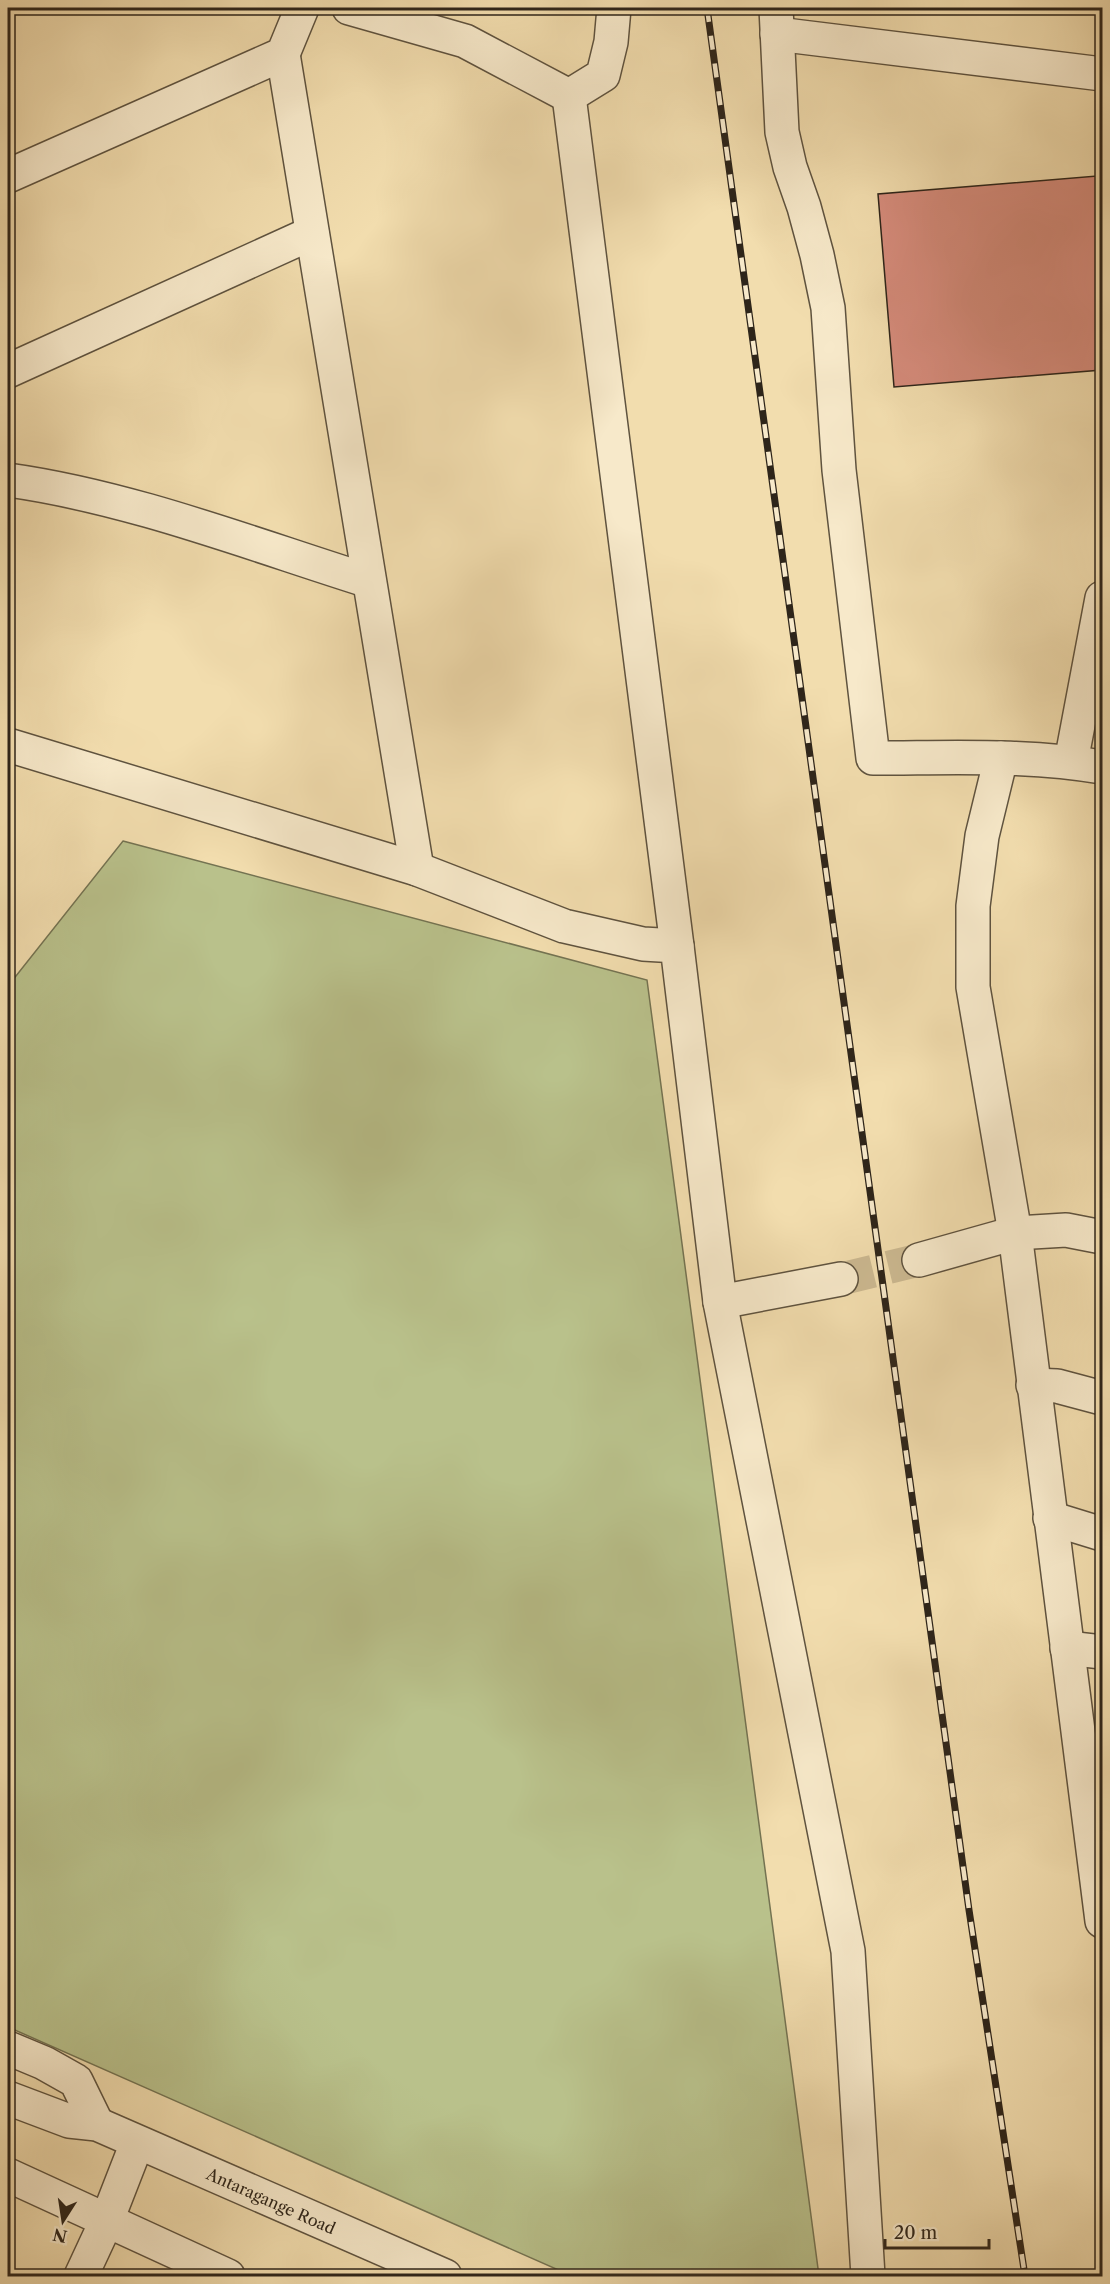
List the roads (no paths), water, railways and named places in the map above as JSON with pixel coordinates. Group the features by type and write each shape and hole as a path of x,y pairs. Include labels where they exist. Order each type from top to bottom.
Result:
{"street":[{"path":"302,8 283,54 417,869"},
{"path":"349,8 465,41 569,96"},
{"path":"569,96 603,75 611,42 614,8"},
{"path":"1102,74 776,21 782,132 790,167 817,255 828,308 839,470 873,758 1001,758 1087,764 1102,598"},
{"path":"8,174 283,54"},
{"path":"569,96 720,1302 848,1951 868,2277"},
{"path":"8,371 312,233"},
{"path":"8,480 48,485 108,499 369,581"},
{"path":"8,745 417,869 564,926 643,944 677,946"},
{"path":"1001,758 982,836 973,906 973,987 1015,1233 1102,1921"},
{"path":"919,1260 1015,1233 1066,1230 1102,1237"},
{"path":"720,1302 841,1279"},
{"path":"1033,1385 1058,1386 1102,1398"},
{"path":"1050,1518 1102,1534"},
{"path":"1067,1648 1102,1652"},
{"path":"8,2048 44,2063 76,2081 98,2124"},
{"name":"Antaragange Road","path":"8,2098 69,2121 98,2124 444,2277"},
{"path":"81,2277 107,2220 137,2143"},
{"path":"8,2175 228,2277"}],"tunnel":[{"path":"841,1279 919,1260"}],"railway":[{"path":"707,8 969,1910 1025,2276"}]}
